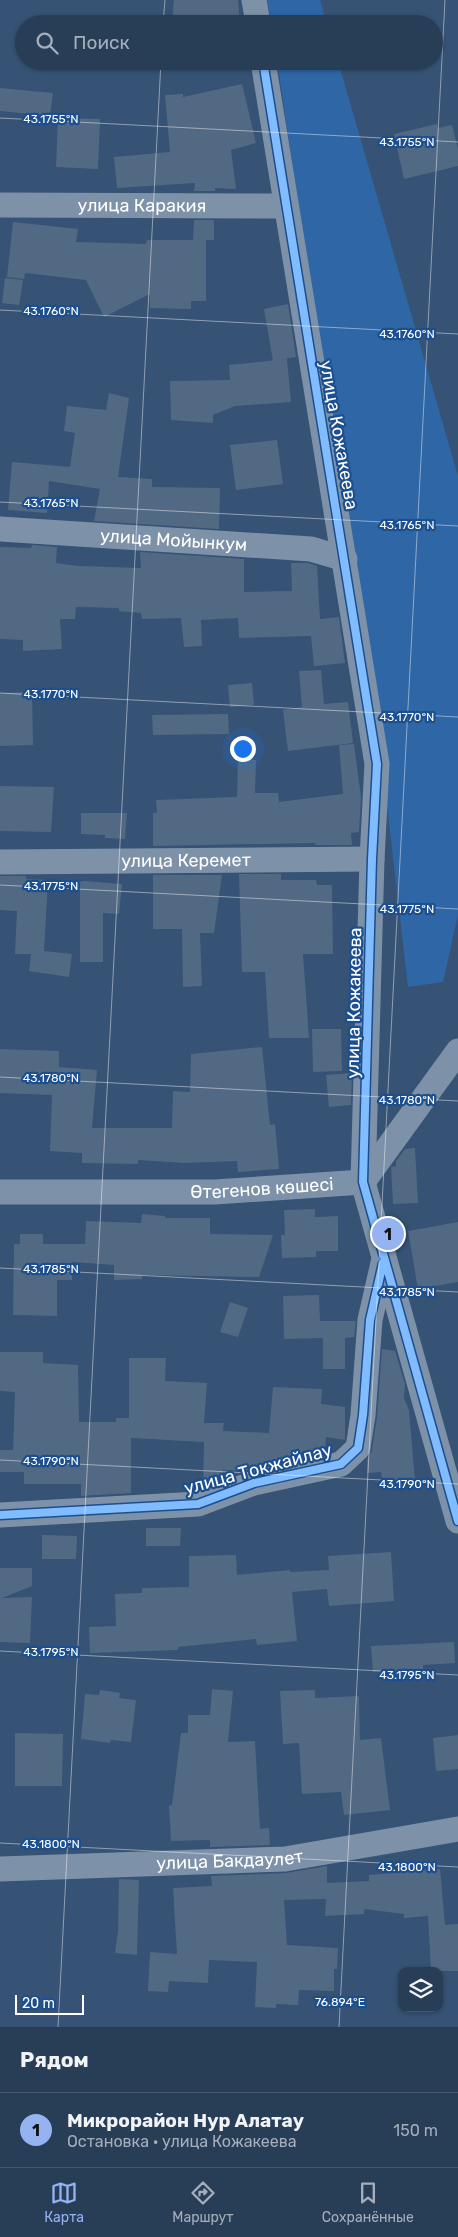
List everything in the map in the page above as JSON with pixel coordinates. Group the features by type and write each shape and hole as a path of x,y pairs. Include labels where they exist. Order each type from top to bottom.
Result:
{"street":[{"path":"254,0 256,15"},
{"name":"улица Кожакеева","path":"264,70 377,764 372,859 363,1182 458,1521"},
{"name":"улица Каракия","path":"0,205 285,206"},
{"name":"улица Мойынкум","path":"0,529 311,549 345,559"},
{"name":"улица Керемет","path":"0,862 372,859"},
{"path":"363,1182 458,1051"},
{"name":"Өтегенов көшесі","path":"0,1192 215,1192 363,1182"},
{"name":"улица Токжайлау","path":"0,1515 198,1504 254,1483 341,1464 358,1448 363,1415 370,1320 384,1261"},
{"name":"улица Бакдаулет","path":"0,1868 285,1859 458,1829"}],"shaded area":[{"path":"267,0 320,0 324,15 270,15"},
{"path":"278,70 341,70 458,476 458,915 443,982 408,987 382,763"}],"building":[{"path":"174,0 238,0 239,15 173,15"},
{"path":"242,84 256,143 231,150 236,189 215,188 215,191 194,191 195,183 117,188 114,157 170,152 165,95 183,94 183,97"},
{"path":"0,88 53,93 50,116 0,111"},
{"path":"58,118 100,119 98,169 56,167"},
{"path":"437,124 438,128 452,125 458,149 458,166 404,179 394,134"},
{"path":"194,220 214,220 214,240 206,240 206,301 191,301 191,309 150,308 150,294 104,317 86,280 25,273 24,279 7,277 13,222 78,229 76,242 146,244 147,240 193,240"},
{"path":"5,278 23,280 19,305 2,303"},
{"path":"288,304 296,357 273,361 264,309"},
{"path":"287,359 291,402 235,406 213,415 213,423 171,420 170,381 230,380 229,365"},
{"path":"109,393 129,398 118,477 152,479 152,487 220,488 219,529 94,521 100,489 49,481 47,513 8,510 12,462 70,467 75,433 64,431 67,406 106,410"},
{"path":"277,440 283,484 236,490 230,445"},
{"path":"32,545 57,547 56,563 78,566 141,568 140,552 244,559 244,592 292,591 291,563 308,563 317,566 320,619 339,617 345,663 314,666 311,636 239,638 238,618 201,620 202,646 184,647 181,618 142,619 141,613 119,611 119,608 76,607 75,619 60,619 62,649 23,651 23,640 0,639 0,547 31,548"},
{"path":"321,670 324,704 348,702 353,743 288,751 283,710 302,707 299,671"},
{"path":"252,683 254,705 230,707 228,685"},
{"path":"32,692 33,745 0,746 0,693"},
{"path":"228,714 229,734 153,735 152,715"},
{"path":"354,744 361,797 359,832 351,833 352,845 315,845 315,843 153,846 153,813 157,813 156,800 237,797 238,760 256,760 255,793 278,793 279,802 343,794 339,745"},
{"path":"0,786 54,787 51,832 0,831"},
{"path":"81,813 127,813 125,839 105,838 105,835 81,834"},
{"path":"239,874 281,874 281,880 316,880 317,885 332,885 333,954 303,954 309,1038 269,1038 265,972 242,972"},
{"path":"153,875 222,875 214,933 200,933 202,986 183,987 182,929 153,929"},
{"path":"0,876 26,876 26,879 48,880 44,951 72,954 69,977 29,971 31,954 15,954 17,911 0,910"},
{"path":"80,882 122,884 119,914 103,913 103,962 80,962"},
{"path":"312,1029 341,1029 342,1071 313,1072"},
{"path":"262,1047 270,1125 275,1124 279,1169 238,1172 237,1161 185,1163 138,1160 138,1164 82,1163 82,1153 50,1151 52,1095 0,1093 0,1049 59,1051 59,1067 97,1070 92,1128 172,1128 173,1091 190,1092 191,1054"},
{"path":"352,1073 351,1105 329,1107 326,1075"},
{"path":"415,1148 418,1203 393,1204 391,1167 396,1166 396,1161 405,1149"},
{"path":"315,1209 315,1217 338,1216 338,1251 316,1251 316,1257 282,1258 281,1235 285,1235 284,1210"},
{"path":"142,1214 165,1216 165,1218 210,1218 210,1234 273,1235 259,1277 142,1275 142,1279 114,1280 114,1265 72,1262 72,1280 57,1280 57,1316 13,1315 14,1244 20,1244 20,1234 43,1234 43,1244 85,1244 86,1221 141,1223"},
{"path":"458,1222 458,1282 418,1289 408,1231"},
{"path":"319,1295 320,1321 356,1321 354,1337 345,1338 345,1369 323,1369 323,1338 284,1339 283,1296"},
{"path":"230,1302 248,1308 238,1337 220,1332"},
{"path":"382,1349 395,1351 405,1384 404,1398 409,1410 415,1482 383,1486 381,1472 367,1473 367,1460 372,1450 377,1417"},
{"path":"0,1352 43,1352 43,1363 78,1365 79,1422 116,1422 116,1418 129,1418 129,1358 166,1358 165,1381 207,1383 204,1423 224,1423 223,1431 269,1433 273,1387 322,1389 321,1404 345,1407 345,1440 326,1437 325,1453 245,1471 223,1470 223,1479 203,1487 204,1442 131,1438 131,1493 81,1496 81,1484 24,1484 24,1472 0,1472 0,1450 13,1450 15,1392 0,1391"},
{"path":"146,1528 181,1528 180,1546 146,1546"},
{"path":"42,1535 77,1536 76,1559 42,1559"},
{"path":"391,1552 394,1601 329,1606 327,1589 292,1592 297,1641 257,1645 256,1639 178,1647 178,1650 90,1653 89,1627 116,1626 115,1594 142,1593 142,1588 189,1587 189,1556 236,1555 237,1575 290,1570 290,1572 329,1570 328,1556"},
{"path":"0,1568 32,1568 32,1586 2,1598 32,1597 30,1643 0,1642"},
{"path":"454,1642 455,1663 423,1665 423,1669 373,1672 371,1646"},
{"path":"212,1689 233,1691 228,1742 255,1741 260,1829 269,1828 270,1845 210,1847 210,1840 171,1841 169,1806 172,1805 181,1733 188,1733 188,1715 210,1715"},
{"path":"100,1690 120,1693 119,1698 136,1700 131,1742 111,1740 110,1743 81,1739 85,1694 99,1695"},
{"path":"315,1690 315,1698 359,1696 360,1740 381,1738 390,1810 344,1815 341,1792 302,1794 299,1743 283,1744 280,1691"},
{"path":"15,1733 63,1734 62,1786 15,1786"},
{"path":"458,1735 458,1769 436,1771 433,1738"},
{"path":"327,1866 327,1883 369,1881 369,1875 440,1869 445,1925 458,1924 458,1971 443,1971 443,1967 431,1967 428,1916 404,1918 404,1914 364,1909 364,1914 325,1916 326,1899 284,1900 287,1945 338,1948 337,1969 334,1969 334,1991 299,1990 298,2005 276,2004 276,2008 255,2007 257,1962 209,1960 208,1983 169,1981 168,1992 148,1991 150,1952 177,1954 173,1888 212,1886 211,1876 286,1873"},
{"path":"119,1879 139,1880 137,1955 115,1953 118,1931"}],"cycle path":[{"path":"264,70 377,764 372,859 363,1182 458,1521"},
{"path":"0,1515 198,1504 254,1483 341,1464 358,1448 363,1415 370,1320 383,1263"}],"place":[{"name":"Микрорайон Нур Алатау","path":"388,1234"}]}
